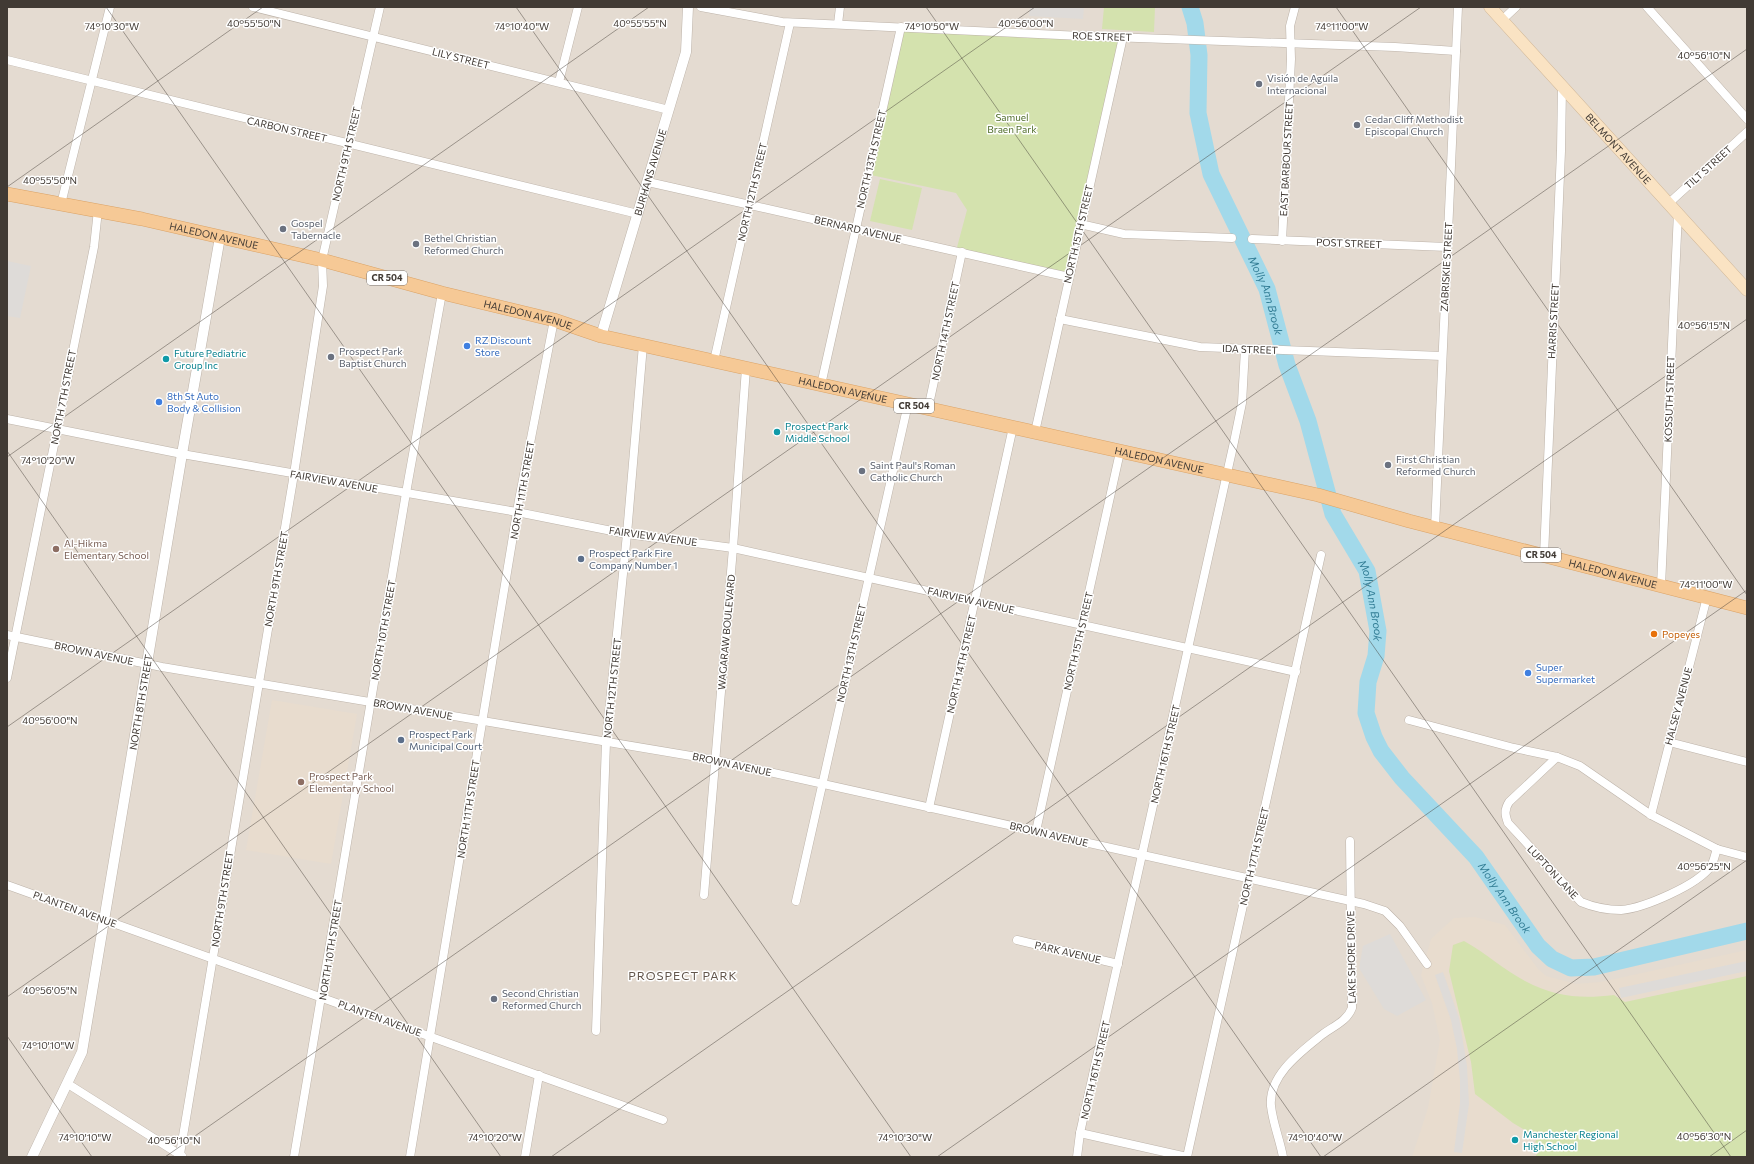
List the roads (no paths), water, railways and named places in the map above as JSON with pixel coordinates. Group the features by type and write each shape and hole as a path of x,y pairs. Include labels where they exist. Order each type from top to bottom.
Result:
{"main road":[{"name":"BELMONT AVENUE","path":"1490,7 1678,212 1747,290"},
{"name":"HALEDON AVENUE","path":"7,194 98,210 322,260 442,293 554,320 601,336 1318,495 1435,528 1747,608"}],"street":[{"path":"61,204 110,7"},
{"name":"LILY STREET","path":"253,7 669,110"},
{"name":"NORTH 9TH STREET","path":"182,1156 212,959 294,474 323,286 322,260 380,7"},
{"path":"559,82 578,7"},
{"name":"BURHANS AVENUE","path":"601,336 686,52 688,7"},
{"name":"ROE STREET","path":"700,7 790,22 1456,51"},
{"path":"838,24 840,7"},
{"name":"EAST BARBOUR STREET","path":"1282,241 1290,26 1295,7"},
{"name":"ZABRISKIE STREET","path":"1435,528 1458,7"},
{"path":"1502,20 1516,7"},
{"path":"1647,7 1747,119"},
{"name":"NORTH 12TH STREET","path":"714,361 790,22"},
{"name":"NORTH 13TH STREET","path":"821,385 901,27"},
{"name":"NORTH 15TH STREET","path":"1035,432 1080,224 1123,37"},
{"name":"CARBON STREET","path":"7,60 638,214"},
{"name":"HARRIS STREET","path":"1544,556 1561,151 1562,86"},
{"name":"TILT STREET","path":"1669,203 1747,132"},
{"name":"BERNARD AVENUE","path":"648,182 1069,277"},
{"name":"NORTH 7TH STREET","path":"7,678 11,636 94,247 98,210"},
{"name":"KOSSUTH STREET","path":"1661,586 1678,212"},
{"path":"1080,224 1124,234 1232,238"},
{"name":"NORTH 8TH STREET","path":"32,1157 82,1052 146,664 220,237"},
{"name":"POST STREET","path":"1252,239 1447,246"},
{"name":"NORTH 14TH STREET","path":"928,409 962,252"},
{"name":"NORTH 10TH STREET","path":"294,1157 406,493 442,293"},
{"name":"IDA STREET","path":"1060,318 1183,345 1245,349 1442,356"},
{"name":"NORTH 11TH STREET","path":"410,1157 517,512 554,320"},
{"name":"NORTH 12TH STREET","path":"596,1031 606,742 644,345"},
{"name":"NORTH 16TH STREET","path":"1077,1157 1080,1133 1189,648 1242,403 1245,349"},
{"name":"WAGARAW BOULEVARD","path":"704,895 733,548 746,368"},
{"name":"NORTH 13TH STREET","path":"796,901 908,404"},
{"name":"FAIRVIEW AVENUE","path":"7,419 182,454 517,512 627,534 733,548 1296,672"},
{"name":"NORTH 14TH STREET","path":"929,808 1013,427"},
{"name":"NORTH 15TH STREET","path":"1036,831 1120,452"},
{"name":"NORTH 17TH STREET","path":"1187,1157 1321,555"},
{"name":"HALSEY AVENUE","path":"1651,815 1706,598"},
{"name":"BROWN AVENUE","path":"11,636 146,664 258,684 715,760 1350,901 1385,911 1400,926 1427,964"},
{"path":"1410,720 1514,748 1557,757 1580,766 1651,815 1717,849 1747,856"},
{"path":"1669,742 1747,762"},
{"name":"LUPTON LANE","path":"1557,757 1509,802 1505,809 1506,816 1508,823 1581,902 1593,907 1621,910 1657,900 1682,889 1705,873 1712,865 1717,849"},
{"name":"LAKE SHORE DRIVE","path":"1284,1157 1271,1105 1275,1086 1288,1065 1322,1035 1346,1018 1352,1008 1350,842"},
{"name":"PLANTEN AVENUE","path":"7,885 663,1120"},
{"name":"PARK AVENUE","path":"1017,940 1118,964"},
{"path":"525,1157 539,1075"},
{"path":"68,1084 182,1156"},
{"path":"1080,1133 1187,1157"}],"waterway":[{"name":"Molly Ann Brook","path":"1190,7 1195,23 1199,55 1198,113 1211,174 1267,289 1287,365 1308,421 1333,514 1367,571 1378,631 1376,656 1368,682 1366,713 1374,737 1381,751 1402,778 1476,857 1538,946 1552,959 1571,968 1594,967 1747,931"}],"place":[{"name":"Visión de Aguila Internacional","path":"1259,84"},
{"name":"Cedar Cliff Methodist Episcopal Church","path":"1357,125"},
{"name":"Gospel Tabernacle","path":"283,229"},
{"name":"Bethel Christian Reformed Church","path":"416,244"},
{"name":"RZ Discount Store","path":"467,346"},
{"name":"Prospect Park Baptist Church","path":"331,357"},
{"name":"Future Pediatric Group Inc","path":"166,359"},
{"name":"8th St Auto Body & Collision","path":"159,402"},
{"name":"Prospect Park Middle School","path":"777,432"},
{"name":"First Christian Reformed Church","path":"1388,465"},
{"name":"Saint Paul's Roman Catholic Church","path":"862,471"},
{"name":"Al-Hikma Elementary School","path":"56,549"},
{"name":"Prospect Park Fire Company Number 1","path":"581,559"},
{"name":"Popeyes","path":"1654,634"},
{"name":"Super Supermarket","path":"1528,673"},
{"name":"Prospect Park Municipal Court","path":"401,740"},
{"name":"Prospect Park Elementary School","path":"301,782"},
{"name":"Second Christian Reformed Church","path":"494,999"},
{"name":"Manchester Regional High School","path":"1515,1140"}],"district":[{"name":"PROSPECT PARK","path":"683,976"}],"park label":[{"name":"Samuel Braen Park","path":"1012,122"}]}
